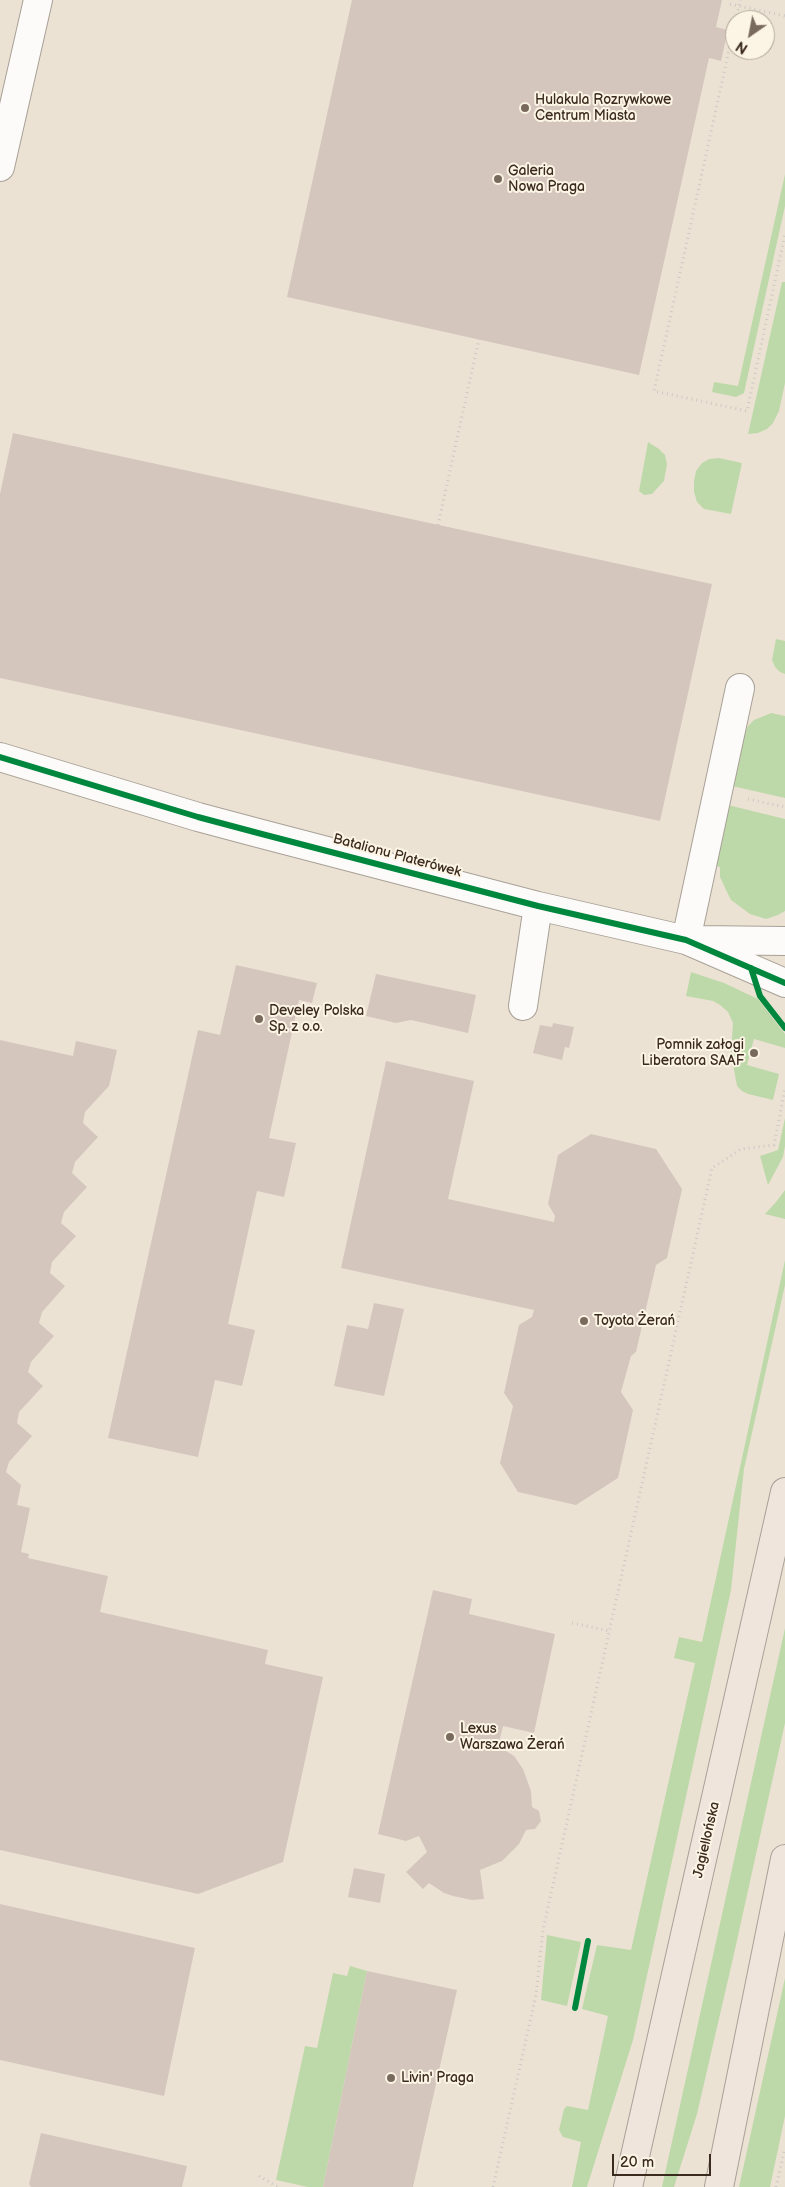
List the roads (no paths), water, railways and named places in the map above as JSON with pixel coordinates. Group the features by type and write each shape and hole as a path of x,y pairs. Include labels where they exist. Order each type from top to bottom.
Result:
{"main road":[{"name":"Jagiellońska","path":"628,2187 785,1492"},
{"path":"719,2187 785,1859"}],"street":[{"path":"0,167 38,0"},
{"path":"686,940 740,688"},
{"name":"Batalionu Platerówek","path":"0,757 198,817 538,906 686,940 785,983"},
{"path":"523,1006 538,906"},
{"name":"Batalionu Platerówek","path":"686,940 785,941"}],"place":[{"name":"Hulakula Rozrywkowe Centrum Miasta","path":"525,108"},
{"name":"Galeria Nowa Praga","path":"498,179"},
{"name":"Develey Polska Sp. z o.o.","path":"259,1019"},
{"name":"Pomnik załogi Liberatora SAAF","path":"754,1053"},
{"name":"Toyota Żerań","path":"584,1321"},
{"name":"Lexus Warszawa Żerań","path":"450,1737"},
{"name":"Livin' Praga","path":"391,2078"}]}
